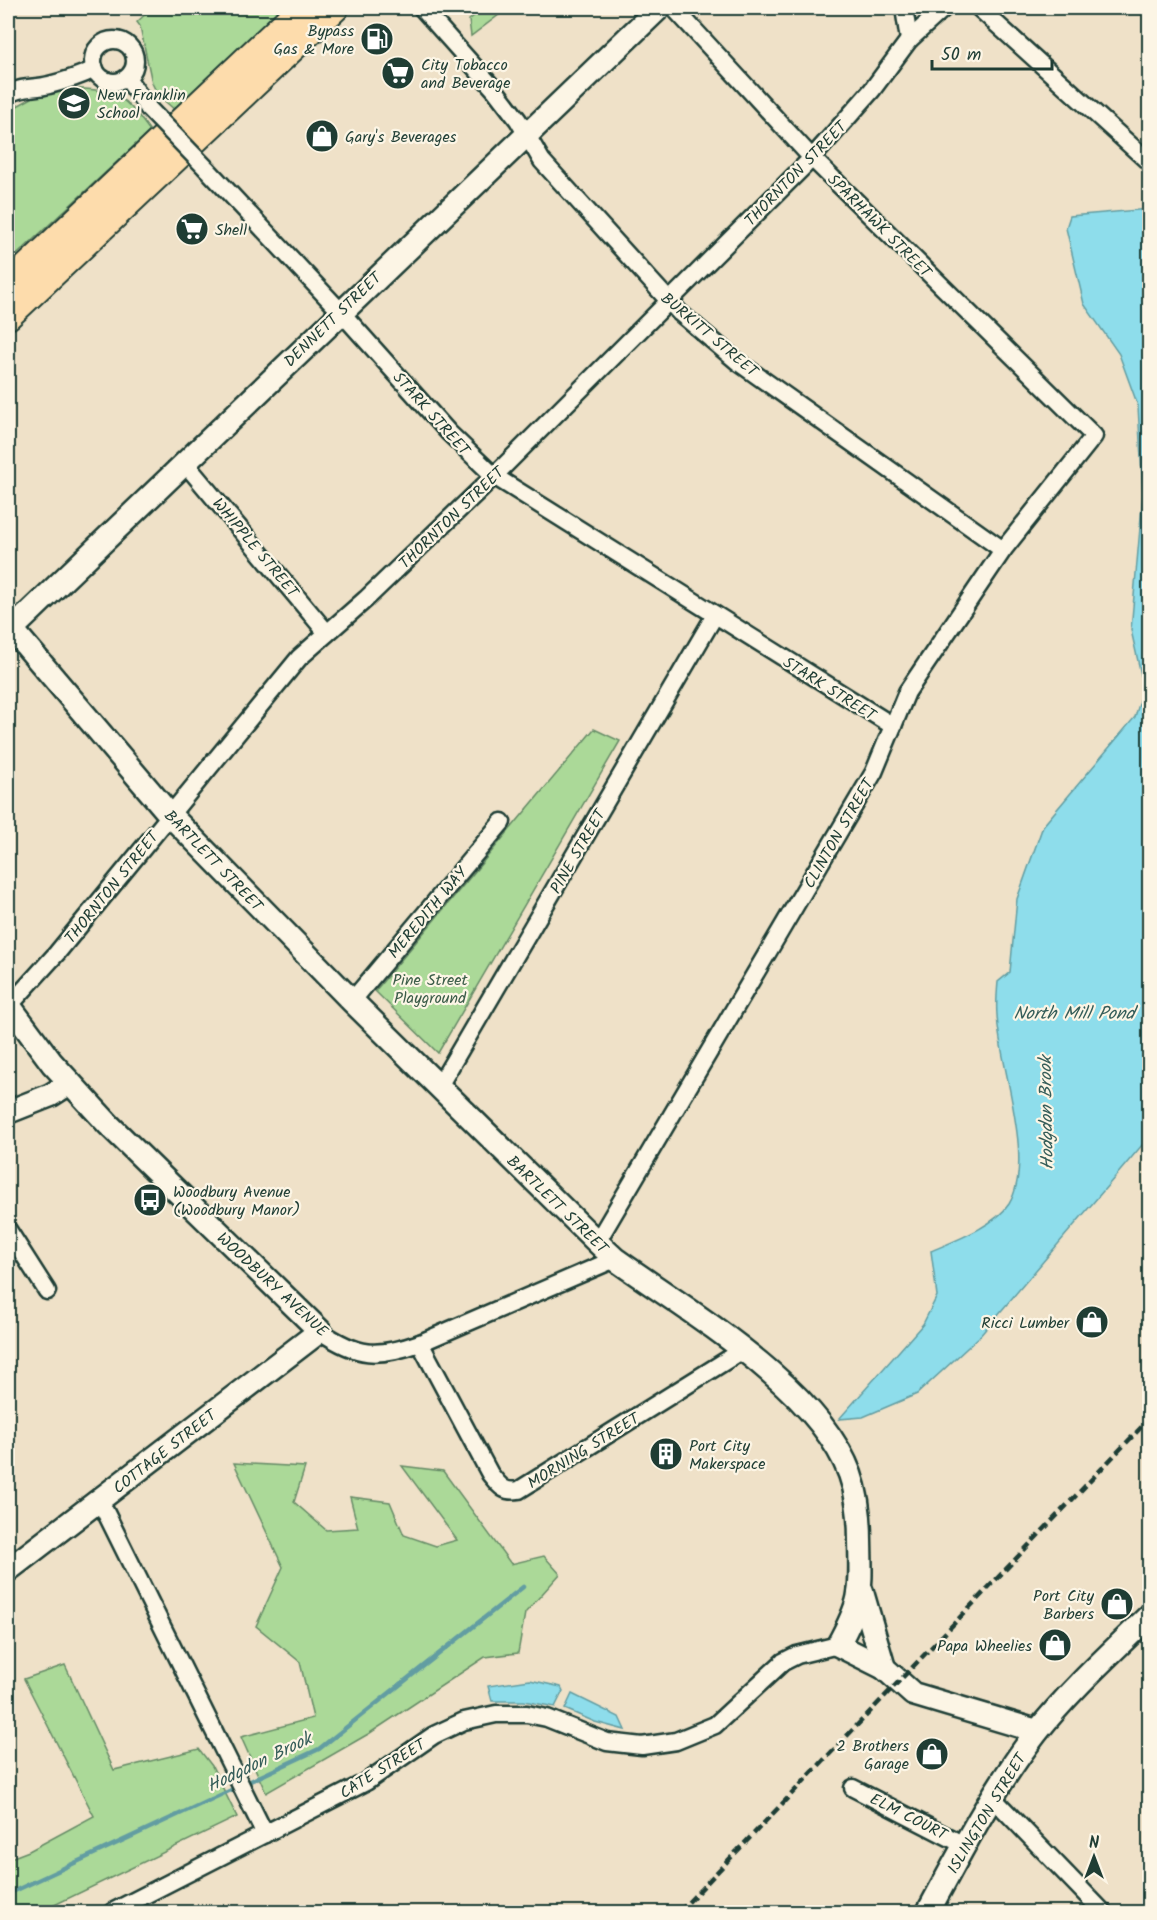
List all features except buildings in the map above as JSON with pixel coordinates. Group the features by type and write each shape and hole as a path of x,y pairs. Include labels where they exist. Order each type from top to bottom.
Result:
{"main road":[{"path":"8,285 301,8"},
{"path":"8,316 335,8"}],"street":[{"name":"BURKITT STREET","path":"422,8 495,90 542,161 668,302 738,362 1003,550"},
{"name":"DENNETT STREET","path":"9,629 659,8"},
{"name":"SPARHAWK STREET","path":"674,8 812,158 1094,436"},
{"path":"904,8 909,40"},
{"name":"THORNTON STREET","path":"8,1005 57,953 278,682 494,476 812,158 872,90 909,40 944,8"},
{"path":"979,8 1149,163"},
{"path":"110,40 118,40 129,45 135,57 134,69 127,78 118,82 106,80 95,69 93,56 97,48 110,40"},
{"path":"8,95 13,90 71,80 95,69"},
{"name":"STARK STREET","path":"127,78 149,109 340,311 449,433 494,476 893,726"},
{"name":"CLINTON STREET","path":"597,1242 874,772 907,692 1003,550 1094,436"},
{"name":"WHIPPLE STREET","path":"184,462 327,633"},
{"name":"PINE STREET","path":"439,1086 715,615"},
{"name":"BARTLETT STREET","path":"9,629 170,815 352,1001 597,1242 615,1259 743,1350 805,1404 834,1443 850,1474 857,1498 862,1592 854,1617 838,1645"},
{"name":"MEREDITH WAY","path":"352,1001 502,822"},
{"name":"WOODBURY AVENUE","path":"8,1005 70,1083 161,1178 320,1331 339,1344 371,1354 389,1353 420,1343 615,1259"},
{"path":"8,1112 51,1095 70,1083"},
{"path":"8,1230 46,1291"},
{"name":"COTTAGE STREET","path":"8,1570 320,1331"},
{"name":"MORNING STREET","path":"420,1343 490,1474 504,1490 511,1492 519,1490 743,1350"},
{"path":"100,1501 232,1763 265,1834"},
{"path":"862,1592 884,1668"},
{"name":"ISLINGTON STREET","path":"928,1912 992,1797 1038,1731 1149,1615"},
{"path":"838,1645 884,1668 904,1689 913,1694 1038,1731"},
{"name":"CATE STREET","path":"112,1912 366,1782 434,1736 464,1721 496,1714 527,1714 547,1718 607,1742 642,1746 676,1741 715,1725 783,1662 797,1655 838,1645"},
{"name":"ELM COURT","path":"853,1788 964,1845"},
{"path":"992,1797 1103,1912"}],"green space":[{"path":"152,8 281,8 176,111 158,95 152,83 140,26 137,22"},
{"path":"484,8 508,8 471,36 469,20"},
{"path":"63,88 105,91 114,94 131,107 150,131 8,263 8,111 41,93"},
{"name":"Pine Street Playground","path":"594,729 620,741 438,1053 375,991"},
{"path":"234,1463 305,1467 294,1502 326,1530 358,1528 350,1497 390,1502 404,1535 436,1546 457,1540 402,1466 443,1471 511,1564 544,1556 560,1574 525,1613 518,1653 485,1657 370,1733 266,1793 241,1737 313,1718 300,1662 256,1626 283,1567"},
{"path":"65,1665 114,1770 199,1749 212,1766 237,1817 42,1911 8,1912 8,1859 29,1851 94,1816 24,1679"}],"water":[{"name":"North Mill Pond","path":"1149,209 1149,1137 979,1337 917,1394 863,1417 839,1419 923,1324 937,1296 931,1251 984,1226 1003,1212 1009,1204 1016,1185 1019,1163 1018,1138 999,1036 997,1003 998,982 1010,972 1017,899 1043,826 1135,717 1144,688 1131,630 1143,494 1138,406 1119,354 1084,304 1066,228 1070,216"},
{"path":"530,1680 561,1687 563,1691 555,1707 524,1701 492,1701 488,1686"},
{"path":"572,1694 619,1717 625,1730 595,1722 565,1709"}],"waterway":[{"name":"Hodgdon Brook","path":"8,1894 319,1749 523,1587"}],"railway":[{"path":"679,1912 1150,1418"}],"place":[{"name":"Bypass Gas & More","path":"377,39"},
{"name":"City Tobacco and Beverage","path":"398,73"},
{"name":"New Franklin School","path":"74,103"},
{"name":"Gary's Beverages","path":"322,136"},
{"name":"Shell","path":"192,229"},
{"name":"Woodbury Avenue (Woodbury Manor)","path":"150,1200"},
{"name":"Ricci Lumber","path":"1092,1322"},
{"name":"Port City Makerspace","path":"666,1454"},
{"name":"Port City Barbers","path":"1117,1604"},
{"name":"Papa Wheelies","path":"1055,1645"},
{"name":"2 Brothers Garage","path":"932,1754"}]}
